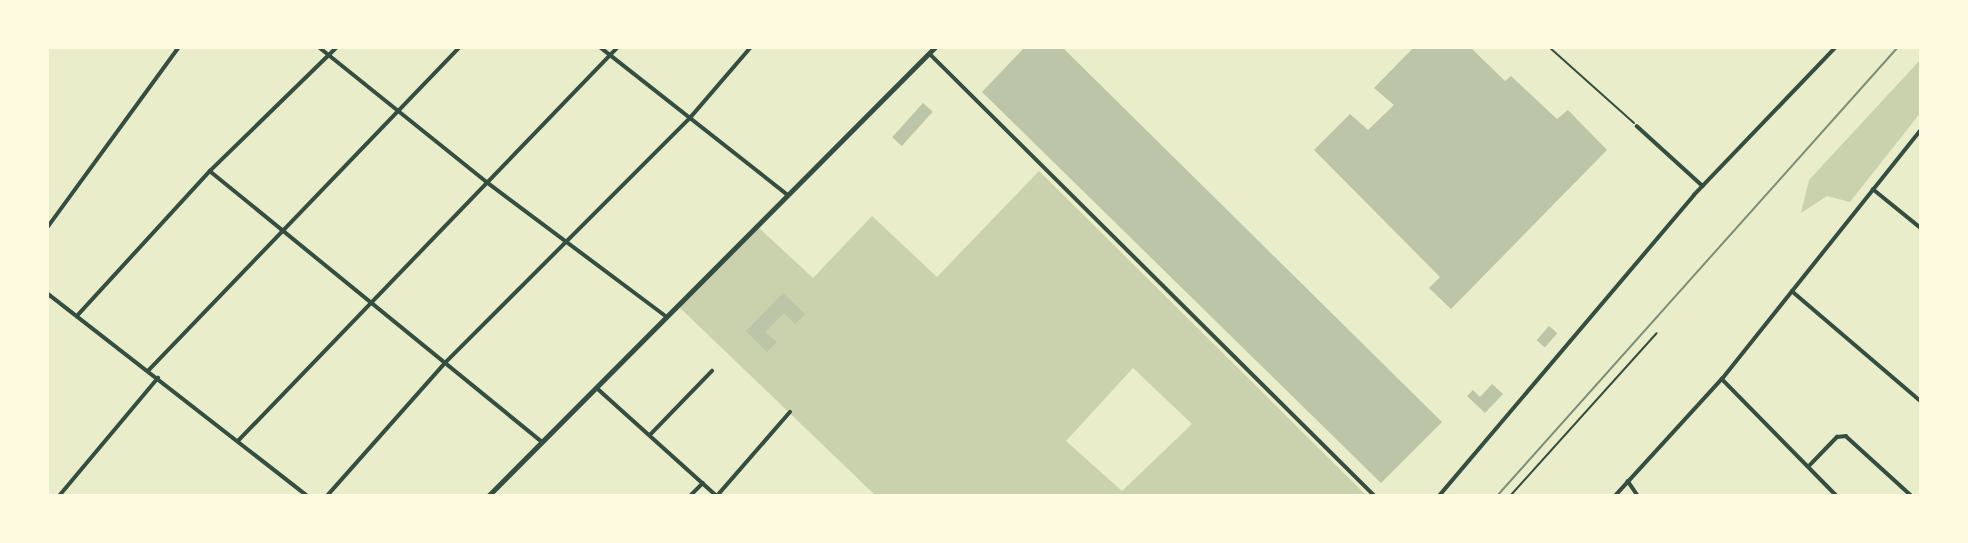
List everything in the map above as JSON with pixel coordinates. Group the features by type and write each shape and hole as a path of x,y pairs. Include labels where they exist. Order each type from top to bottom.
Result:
{"main road":[{"path":"488,496 935,47"}],"street":[{"path":"47,228 180,47"},
{"path":"319,47 488,183 667,316"},
{"path":"77,316 210,171 337,47"},
{"path":"148,371 460,47"},
{"path":"600,47 788,195"},
{"path":"238,441 369,301 488,183 618,47"},
{"path":"327,496 446,362 564,241 690,118 751,47"},
{"path":"1439,496 1703,186 1836,47"},
{"path":"929,53 1376,496"},
{"path":"1637,126 1703,186"},
{"path":"1615,496 1722,379 1921,130"},
{"path":"210,171 542,442"},
{"path":"1873,189 1921,228"},
{"path":"1792,291 1921,401"},
{"path":"47,293 309,496"},
{"path":"650,435 712,371"},
{"path":"59,496 158,378"},
{"path":"1722,379 1837,496"},
{"path":"597,388 717,496 790,412"},
{"path":"1809,466 1837,437 1846,436 1912,496"},
{"path":"1628,481 1638,496"},
{"path":"690,496 702,483"}],"path":[{"path":"1549,47 1637,126"},
{"path":"1510,496 1657,333"}],"green space":[{"path":"1921,59 1921,112 1850,202 1827,196 1801,213 1809,180"},
{"path":"1039,171 1366,495 876,496 678,306 757,226 813,278 872,216 937,277","holes":["1133,368 1192,424 1122,491 1066,441"]}],"building":[{"path":"1025,47 1062,47 1442,422 1381,483 982,92"},
{"path":"1414,47 1470,47 1505,81 1511,76 1557,119 1568,110 1607,150 1451,309 1429,288 1440,277 1314,150 1350,114 1368,130 1394,105 1374,88"},
{"path":"923,103 933,112 902,146 892,137"},
{"path":"783,293 805,314 795,324 784,313 765,332 777,342 767,352 746,331"},
{"path":"1549,326 1557,333 1545,348 1537,340"},
{"path":"1492,384 1503,394 1485,413 1467,396 1473,390 1480,397"}],"railway":[{"path":"1497,496 1898,47"}]}
